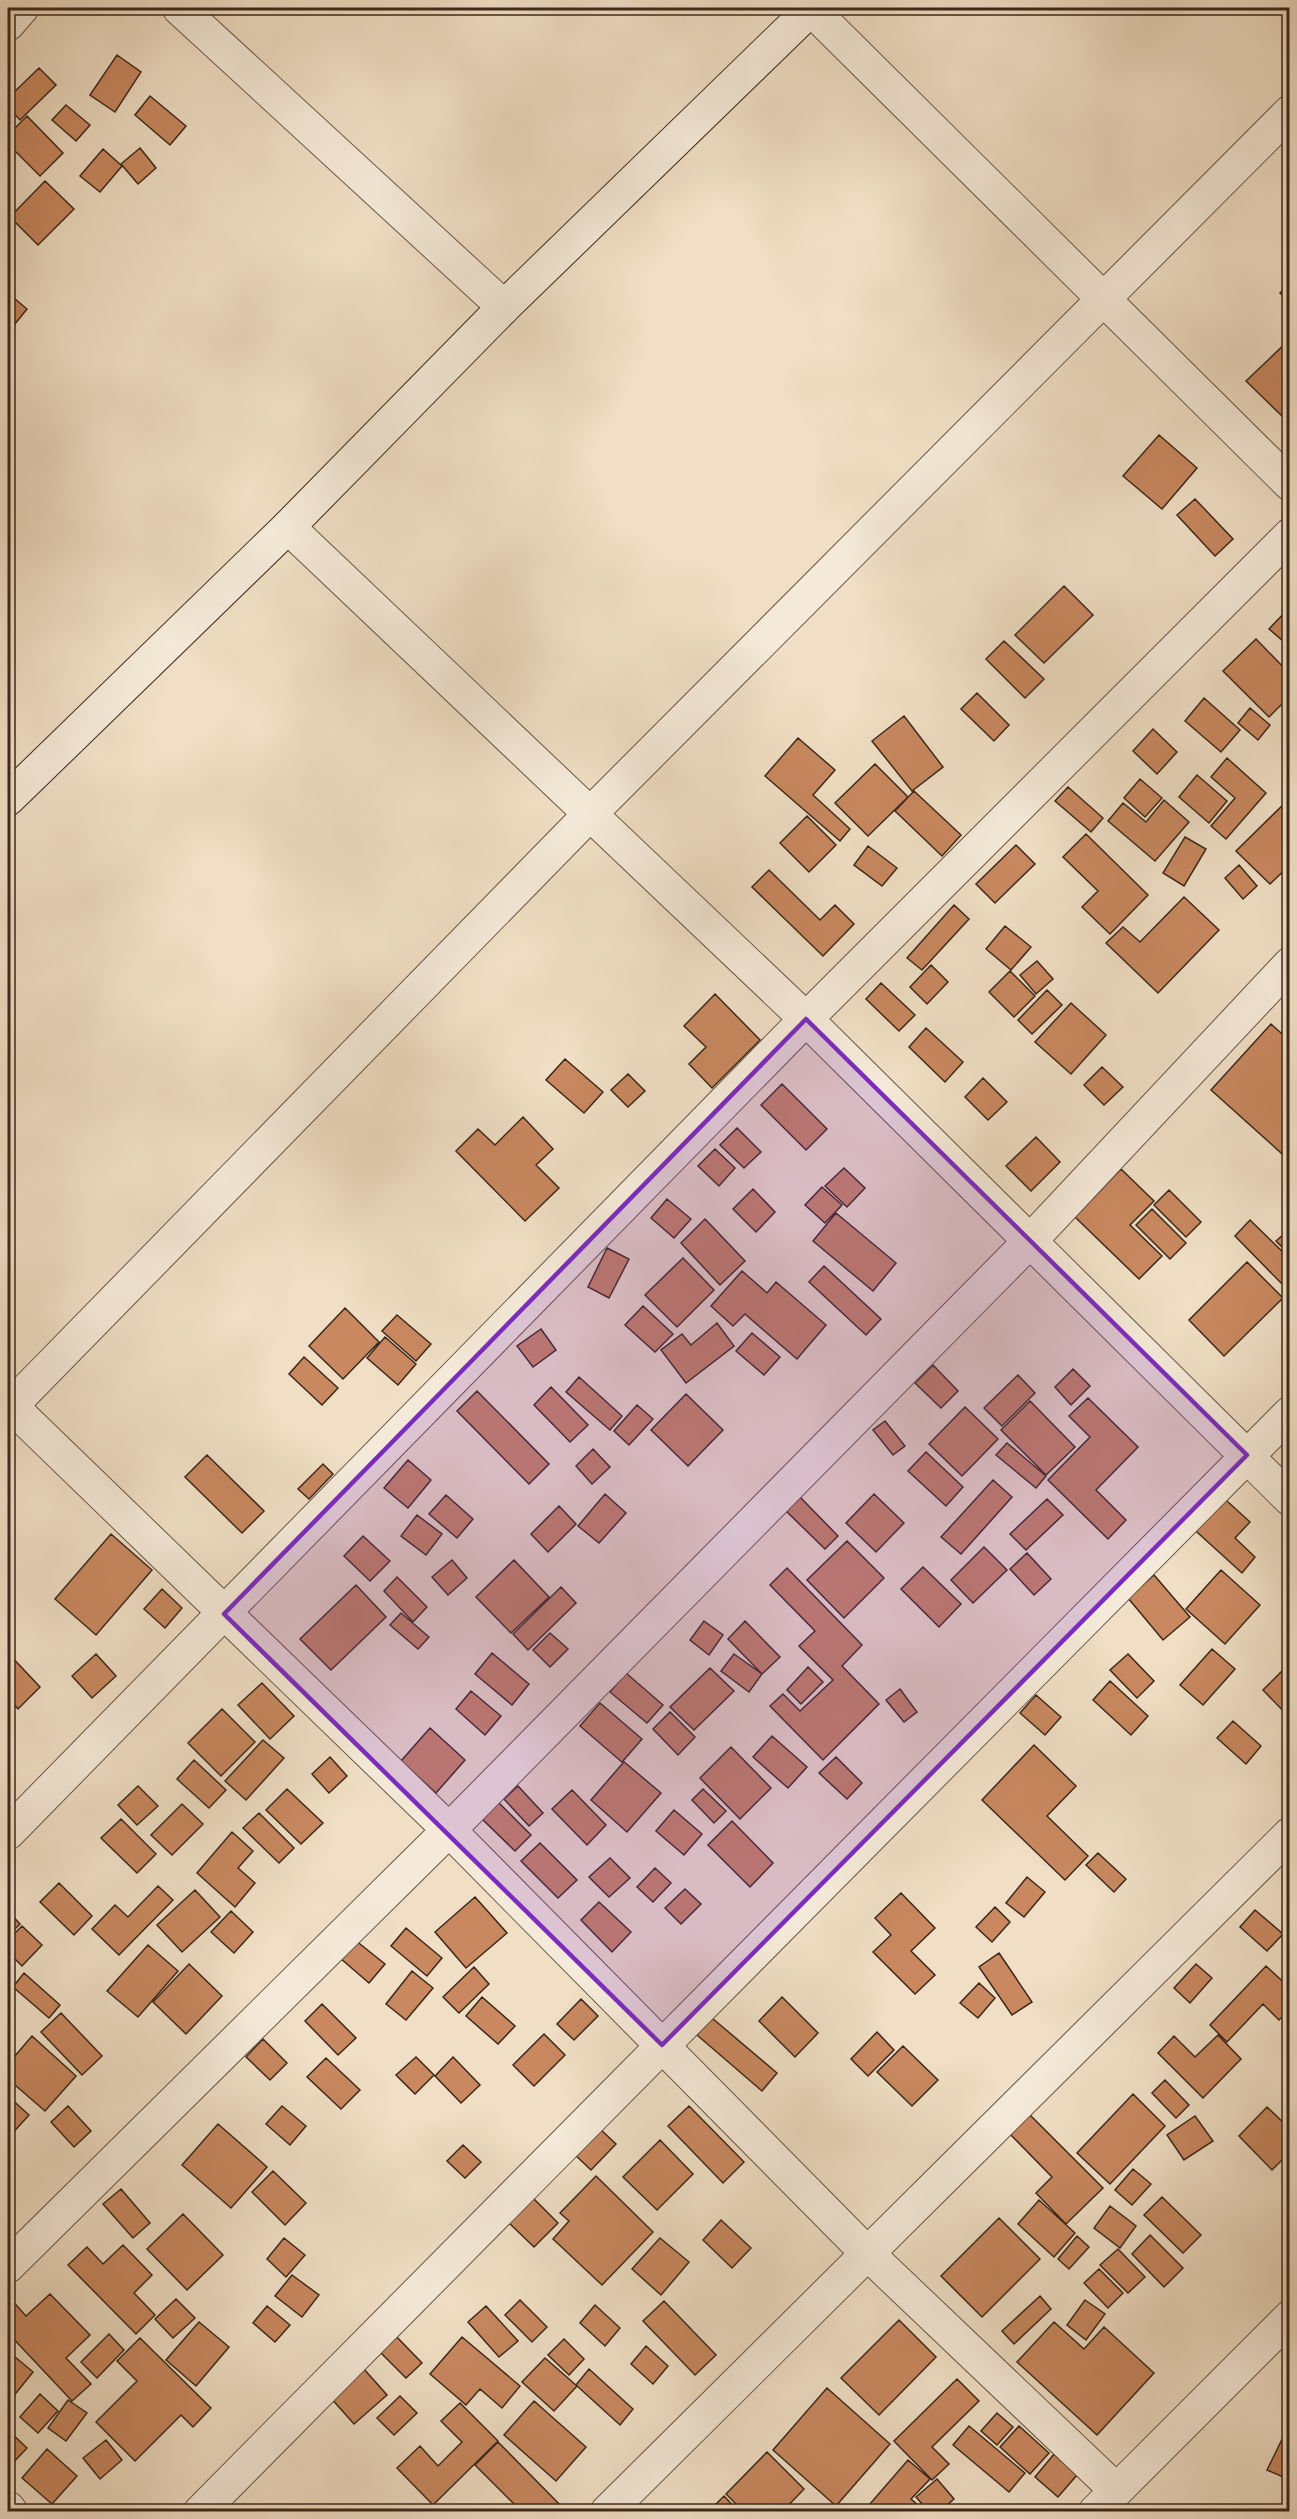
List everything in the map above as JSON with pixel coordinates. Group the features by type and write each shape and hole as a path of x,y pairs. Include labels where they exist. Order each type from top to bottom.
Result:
{"street":[{"path":"8,24 22,8"},
{"path":"179,8 504,307"},
{"path":"8,799 288,527 504,307 812,8 1290,484"},
{"path":"1290,112 591,813 9,1406 449,1830 867,2253 1106,2501 1290,2318"},
{"path":"288,527 806,1019 1290,1499"},
{"path":"8,1833 806,1019 1290,535"},
{"path":"8,2266 449,1830 1031,1240 1290,964"},
{"path":"200,2511 1290,1413"},
{"path":"607,2511 1290,1834"},
{"path":"8,2508 11,2511"}],"highlighted area":[{"path":"806,1019 1247,1455 662,2045 224,1614"}],"building":[{"path":"117,55 141,72 115,112 90,95"},
{"path":"39,68 56,85 20,120 8,107 8,98"},
{"path":"150,96 186,126 170,145 135,115"},
{"path":"66,105 90,125 76,141 52,120"},
{"path":"27,116 63,153 40,176 8,144 8,135"},
{"path":"140,148 156,168 138,184 121,164"},
{"path":"103,149 122,166 100,192 80,176"},
{"path":"45,181 74,209 38,245 10,217"},
{"path":"1290,283 1290,303 1280,293"},
{"path":"8,293 27,309 11,329 8,326"},
{"path":"1290,339 1290,408 1282,416 1246,381"},
{"path":"1159,435 1197,468 1162,509 1123,476"},
{"path":"1195,499 1233,539 1215,556 1177,515"},
{"path":"1064,586 1093,615 1044,663 1015,635"},
{"path":"1290,607 1290,647 1269,629"},
{"path":"1256,639 1290,674 1290,696 1269,717 1223,671"},
{"path":"1004,641 1044,679 1025,698 986,659"},
{"path":"977,693 1009,725 994,741 961,709"},
{"path":"1204,698 1240,730 1221,752 1185,721"},
{"path":"1250,708 1270,725 1258,740 1238,723"},
{"path":"904,716 943,767 912,791 872,741"},
{"path":"1153,729 1177,752 1157,774 1133,751"},
{"path":"798,738 835,770 813,795 850,829 840,841 765,776"},
{"path":"1227,758 1266,793 1226,839 1211,826 1235,798 1211,777"},
{"path":"875,764 908,797 868,836 835,803"},
{"path":"1197,775 1227,801 1209,823 1179,797"},
{"path":"1140,779 1162,798 1145,817 1124,798"},
{"path":"1068,787 1103,818 1091,832 1055,801"},
{"path":"914,791 961,835 942,856 895,811"},
{"path":"1290,798 1290,865 1270,884 1236,851"},
{"path":"1164,800 1189,822 1155,861 1108,821 1123,803 1146,822"},
{"path":"807,816 836,845 809,872 780,843"},
{"path":"1086,834 1148,895 1110,934 1082,907 1098,891 1063,857"},
{"path":"1185,837 1206,849 1184,886 1163,873"},
{"path":"1016,845 1035,864 995,903 976,884"},
{"path":"868,846 897,868 882,886 854,865"},
{"path":"1239,865 1257,886 1243,899 1225,878"},
{"path":"769,870 820,920 835,905 854,924 823,956 752,887"},
{"path":"1184,897 1219,930 1158,993 1106,943 1123,927 1140,942"},
{"path":"954,905 969,919 922,970 907,958"},
{"path":"1005,926 1031,947 1011,970 986,949"},
{"path":"1037,961 1053,979 1036,994 1020,975"},
{"path":"931,965 948,982 927,1004 910,987"},
{"path":"1010,971 1035,996 1014,1017 989,992"},
{"path":"881,983 915,1015 899,1031 866,999"},
{"path":"1047,990 1062,1005 1032,1034 1018,1020"},
{"path":"715,994 760,1040 712,1088 689,1064 706,1047 684,1026"},
{"path":"1071,1003 1106,1035 1071,1074 1035,1042"},
{"path":"1271,1024 1290,1041 1290,1161 1211,1090"},
{"path":"926,1028 963,1062 945,1082 909,1047"},
{"path":"565,1059 603,1092 584,1113 546,1080"},
{"path":"1102,1067 1123,1087 1104,1105 1084,1085"},
{"path":"628,1074 645,1091 628,1107 611,1090"},
{"path":"983,1078 1007,1102 988,1120 965,1097"},
{"path":"782,1084 827,1129 806,1150 761,1105"},
{"path":"523,1117 553,1149 536,1165 559,1188 525,1221 456,1151 478,1129 495,1145"},
{"path":"737,1128 761,1152 744,1168 720,1145"},
{"path":"1036,1137 1060,1162 1031,1191 1006,1166"},
{"path":"715,1149 735,1168 719,1186 698,1166"},
{"path":"844,1168 865,1188 847,1207 825,1186"},
{"path":"1121,1169 1154,1201 1130,1225 1162,1256 1139,1279 1075,1217"},
{"path":"822,1187 842,1205 825,1223 805,1205"},
{"path":"753,1189 775,1212 756,1232 733,1209"},
{"path":"1169,1190 1201,1222 1186,1237 1154,1205"},
{"path":"667,1199 691,1219 674,1238 651,1218"},
{"path":"1152,1209 1186,1243 1170,1259 1136,1225"},
{"path":"836,1213 896,1263 873,1291 813,1241"},
{"path":"705,1219 745,1261 720,1285 681,1243"},
{"path":"1250,1220 1290,1259 1290,1274 1281,1283 1235,1236"},
{"path":"1290,1229 1290,1255 1276,1241"},
{"path":"607,1248 629,1259 609,1298 588,1287"},
{"path":"683,1258 714,1290 677,1327 645,1295"},
{"path":"1247,1262 1283,1298 1224,1356 1189,1320"},
{"path":"824,1266 881,1319 866,1335 809,1282"},
{"path":"742,1271 767,1293 776,1282 826,1325 797,1359 745,1314 733,1326 711,1306"},
{"path":"643,1306 673,1334 655,1352 625,1325"},
{"path":"345,1308 379,1342 343,1379 309,1346"},
{"path":"397,1315 431,1344 416,1361 382,1331"},
{"path":"717,1323 734,1346 686,1383 661,1350 682,1334 691,1345"},
{"path":"541,1329 556,1350 533,1367 517,1346"},
{"path":"752,1333 780,1357 764,1375 736,1351"},
{"path":"385,1337 416,1364 398,1385 367,1358"},
{"path":"304,1357 338,1388 322,1405 289,1374"},
{"path":"933,1365 958,1391 941,1408 915,1383"},
{"path":"1073,1369 1090,1386 1071,1405 1055,1387"},
{"path":"1018,1375 1035,1393 1002,1426 984,1408"},
{"path":"579,1377 622,1416 610,1430 566,1392"},
{"path":"551,1387 588,1425 570,1442 534,1405"},
{"path":"477,1391 549,1464 529,1484 457,1411"},
{"path":"686,1394 723,1430 688,1466 651,1430"},
{"path":"1088,1398 1138,1447 1096,1490 1126,1520 1108,1539 1048,1480 1090,1437 1069,1416"},
{"path":"1030,1401 1075,1447 1046,1475 1001,1430"},
{"path":"637,1405 653,1419 629,1445 614,1431"},
{"path":"965,1407 998,1439 962,1476 929,1444"},
{"path":"885,1421 905,1446 893,1455 873,1430"},
{"path":"1007,1443 1046,1476 1036,1488 996,1455"},
{"path":"593,1449 610,1467 592,1484 576,1466"},
{"path":"926,1452 963,1487 946,1506 908,1471"},
{"path":"207,1455 264,1511 242,1533 185,1477"},
{"path":"408,1460 431,1480 408,1508 384,1488"},
{"path":"323,1464 333,1474 309,1499 298,1489"},
{"path":"993,1480 1012,1497 961,1554 941,1537"},
{"path":"1216,1491 1250,1522 1235,1538 1255,1557 1242,1573 1187,1523"},
{"path":"605,1494 626,1513 599,1543 578,1526"},
{"path":"874,1494 904,1523 876,1552 846,1523"},
{"path":"446,1495 473,1519 457,1538 429,1514"},
{"path":"800,1497 838,1536 825,1549 786,1511"},
{"path":"1047,1499 1063,1515 1026,1550 1010,1534"},
{"path":"559,1506 576,1524 548,1552 531,1534"},
{"path":"417,1515 442,1534 426,1555 401,1536"},
{"path":"111,1534 152,1570 96,1635 55,1599"},
{"path":"363,1536 390,1561 370,1581 344,1556"},
{"path":"847,1541 884,1578 844,1618 807,1580"},
{"path":"984,1547 1007,1570 973,1603 951,1580"},
{"path":"1027,1553 1051,1579 1034,1595 1010,1569"},
{"path":"452,1560 467,1578 448,1595 432,1577"},
{"path":"514,1560 549,1597 511,1633 476,1597"},
{"path":"923,1567 961,1604 939,1627 901,1589"},
{"path":"787,1568 862,1645 842,1666 879,1704 823,1760 770,1706 783,1694 800,1711 833,1680 799,1646 815,1631 770,1585"},
{"path":"1221,1570 1260,1605 1225,1644 1186,1609"},
{"path":"1154,1575 1190,1617 1163,1640 1128,1598"},
{"path":"397,1577 427,1607 413,1622 384,1591"},
{"path":"356,1585 386,1617 331,1670 300,1639"},
{"path":"561,1587 576,1603 528,1650 513,1634"},
{"path":"162,1589 182,1608 165,1628 144,1609"},
{"path":"401,1613 429,1637 418,1649 390,1625"},
{"path":"704,1621 723,1635 709,1655 690,1640"},
{"path":"745,1621 780,1657 762,1674 728,1639"},
{"path":"550,1633 568,1649 550,1667 533,1650"},
{"path":"1212,1649 1235,1669 1203,1705 1180,1685"},
{"path":"8,1653 40,1687 18,1709 8,1697"},
{"path":"492,1653 529,1684 512,1705 475,1674"},
{"path":"96,1654 116,1676 92,1698 72,1676"},
{"path":"734,1654 762,1674 749,1692 721,1671"},
{"path":"1128,1654 1154,1681 1137,1698 1110,1670"},
{"path":"808,1667 823,1682 801,1704 787,1690"},
{"path":"1286,1667 1290,1670 1290,1718 1263,1690"},
{"path":"710,1668 734,1691 694,1730 670,1707"},
{"path":"626,1673 663,1705 647,1723 610,1692"},
{"path":"1110,1681 1148,1716 1131,1735 1093,1700"},
{"path":"262,1683 294,1716 270,1739 238,1705"},
{"path":"900,1689 917,1712 904,1722 886,1700"},
{"path":"471,1691 501,1716 485,1735 456,1709"},
{"path":"1036,1695 1061,1717 1045,1735 1020,1713"},
{"path":"600,1703 642,1739 623,1761 661,1793 627,1832 591,1800 623,1763 580,1726"},
{"path":"222,1709 255,1742 221,1776 188,1743"},
{"path":"670,1712 695,1737 678,1755 653,1729"},
{"path":"1233,1721 1261,1746 1246,1764 1217,1738"},
{"path":"430,1728 465,1760 436,1793 401,1761"},
{"path":"772,1736 807,1767 788,1788 753,1757"},
{"path":"263,1740 284,1758 246,1800 225,1781"},
{"path":"1034,1745 1076,1786 1047,1816 1088,1856 1065,1880 982,1800"},
{"path":"731,1747 771,1788 740,1819 700,1778"},
{"path":"330,1757 347,1776 329,1793 312,1774"},
{"path":"836,1757 862,1783 847,1799 819,1773"},
{"path":"194,1760 226,1790 209,1808 177,1779"},
{"path":"138,1786 158,1806 137,1825 118,1805"},
{"path":"518,1786 543,1813 529,1826 504,1799"},
{"path":"287,1789 323,1823 301,1844 266,1810"},
{"path":"703,1789 726,1811 714,1823 692,1800"},
{"path":"572,1790 606,1825 587,1845 552,1809"},
{"path":"497,1801 531,1835 515,1851 481,1818"},
{"path":"182,1804 203,1824 172,1855 151,1835"},
{"path":"674,1810 702,1834 684,1855 656,1831"},
{"path":"259,1813 294,1848 279,1863 243,1828"},
{"path":"121,1819 156,1854 137,1873 101,1838"},
{"path":"732,1821 773,1863 750,1887 708,1845"},
{"path":"232,1832 253,1851 238,1868 255,1883 235,1907 197,1873"},
{"path":"540,1843 577,1880 558,1898 521,1861"},
{"path":"1098,1853 1126,1879 1114,1892 1086,1865"},
{"path":"610,1858 630,1878 609,1897 589,1877"},
{"path":"655,1868 671,1883 653,1902 637,1887"},
{"path":"1027,1877 1045,1892 1024,1917 1006,1903"},
{"path":"59,1883 92,1916 74,1935 40,1902"},
{"path":"158,1886 173,1900 119,1955 92,1929 115,1905 128,1917"},
{"path":"685,1889 701,1904 681,1924 665,1908"},
{"path":"195,1890 220,1917 182,1952 157,1925"},
{"path":"901,1893 935,1928 911,1951 935,1975 915,1994 873,1952 891,1935 875,1918"},
{"path":"475,1897 507,1933 466,1968 435,1932"},
{"path":"599,1902 631,1932 612,1952 581,1920"},
{"path":"995,1907 1010,1922 992,1942 976,1927"},
{"path":"1255,1910 1283,1934 1267,1951 1240,1927"},
{"path":"8,1911 20,1924 8,1936"},
{"path":"231,1911 253,1932 234,1953 211,1932"},
{"path":"22,1926 42,1945 22,1966 8,1952 8,1940"},
{"path":"406,1928 442,1958 427,1976 391,1946"},
{"path":"355,1940 385,1964 369,1983 340,1958"},
{"path":"148,1945 178,1971 138,2017 107,1991"},
{"path":"999,1953 1032,2002 1012,2015 979,1967"},
{"path":"189,1964 222,1996 186,2034 153,2002"},
{"path":"1196,1964 1212,1978 1190,2003 1174,1988"},
{"path":"1266,1966 1290,1988 1290,2009 1279,2020 1263,2004 1227,2042 1210,2025"},
{"path":"474,1967 489,1984 459,2013 443,1997"},
{"path":"412,1971 433,1988 406,2020 386,2004"},
{"path":"24,1973 60,2005 49,2018 13,1987"},
{"path":"979,1983 995,1998 978,2018 960,2003"},
{"path":"482,1997 515,2026 498,2044 466,2016"},
{"path":"782,1997 818,2033 795,2057 759,2021"},
{"path":"581,1999 598,2016 574,2040 557,2024"},
{"path":"322,2004 356,2038 338,2055 305,2021"},
{"path":"61,2013 102,2056 82,2075 41,2032"},
{"path":"712,2018 777,2073 762,2091 697,2035"},
{"path":"877,2032 894,2050 868,2076 851,2059"},
{"path":"544,2034 565,2055 534,2086 513,2065"},
{"path":"1218,2035 1241,2059 1203,2098 1158,2053 1174,2036 1195,2057"},
{"path":"32,2036 76,2076 45,2111 8,2079 8,2064"},
{"path":"263,2039 287,2063 270,2080 246,2057"},
{"path":"903,2046 938,2080 912,2106 877,2072"},
{"path":"416,2057 434,2075 415,2094 396,2075"},
{"path":"453,2057 480,2085 461,2103 435,2076"},
{"path":"326,2058 360,2090 341,2109 307,2077"},
{"path":"1165,2080 1189,2105 1176,2118 1152,2093"},
{"path":"1133,2094 1165,2126 1110,2184 1077,2153"},
{"path":"8,2096 29,2115 8,2138"},
{"path":"68,2106 91,2131 74,2147 51,2122"},
{"path":"282,2106 306,2126 290,2145 266,2124"},
{"path":"689,2106 744,2162 723,2183 668,2126"},
{"path":"1267,2107 1290,2129 1290,2152 1272,2170 1239,2136"},
{"path":"1029,2114 1103,2188 1066,2224 1036,2193 1052,2177 1009,2133"},
{"path":"1195,2116 1213,2141 1184,2160 1167,2135"},
{"path":"218,2124 267,2167 231,2208 182,2165"},
{"path":"597,2126 616,2144 591,2170 572,2152"},
{"path":"660,2140 693,2174 657,2210 623,2177"},
{"path":"463,2145 481,2162 465,2178 447,2161"},
{"path":"1133,2169 1151,2184 1132,2205 1115,2190"},
{"path":"273,2171 306,2203 285,2225 252,2192"},
{"path":"596,2176 653,2232 602,2285 553,2239 569,2221 560,2213"},
{"path":"121,2189 150,2223 133,2238 103,2204"},
{"path":"530,2195 558,2223 534,2247 506,2220"},
{"path":"1162,2197 1201,2235 1183,2253 1144,2215"},
{"path":"1039,2200 1075,2233 1054,2257 1018,2224"},
{"path":"1110,2206 1136,2226 1120,2248 1094,2228"},
{"path":"183,2214 223,2255 187,2290 147,2249"},
{"path":"999,2218 1040,2259 982,2317 941,2276"},
{"path":"721,2220 751,2248 732,2268 703,2240"},
{"path":"1150,2235 1183,2268 1164,2287 1132,2254"},
{"path":"1077,2236 1089,2247 1069,2269 1058,2259"},
{"path":"284,2238 305,2255 286,2277 267,2259"},
{"path":"660,2238 689,2262 661,2295 632,2269"},
{"path":"123,2245 152,2275 134,2293 155,2315 136,2334 68,2265 87,2247 103,2264"},
{"path":"1118,2249 1145,2277 1128,2293 1100,2265"},
{"path":"1099,2269 1123,2293 1108,2308 1084,2283"},
{"path":"292,2275 319,2295 302,2317 275,2296"},
{"path":"50,2294 90,2335 66,2358 91,2384 72,2401 8,2333 8,2296 26,2316"},
{"path":"1040,2296 1051,2309 1014,2344 1002,2331"},
{"path":"176,2299 195,2318 173,2338 155,2319"},
{"path":"520,2300 547,2327 532,2342 505,2315"},
{"path":"1085,2300 1105,2314 1086,2340 1067,2325"},
{"path":"664,2301 716,2355 695,2375 643,2321"},
{"path":"595,2305 620,2328 605,2346 580,2323"},
{"path":"267,2306 290,2325 275,2342 253,2323"},
{"path":"486,2306 518,2341 499,2357 468,2322"},
{"path":"899,2320 936,2357 879,2415 841,2378"},
{"path":"199,2322 229,2347 196,2386 166,2360"},
{"path":"1054,2322 1084,2349 1104,2327 1154,2373 1097,2435 1017,2362"},
{"path":"392,2332 422,2363 406,2378 376,2348"},
{"path":"109,2334 124,2350 97,2378 81,2362"},
{"path":"462,2337 520,2386 502,2408 480,2389 466,2405 430,2374"},
{"path":"140,2338 211,2408 193,2427 181,2415 135,2461 96,2422 137,2381 117,2361"},
{"path":"564,2339 584,2359 569,2375 548,2355"},
{"path":"646,2346 668,2366 653,2384 631,2364"},
{"path":"8,2351 33,2372 8,2403"},
{"path":"545,2358 577,2386 554,2411 522,2382"},
{"path":"363,2368 387,2395 354,2424 330,2397"},
{"path":"589,2369 633,2409 620,2425 576,2385"},
{"path":"957,2379 979,2401 932,2447 949,2464 932,2480 894,2441"},
{"path":"827,2388 890,2444 836,2506 773,2450"},
{"path":"40,2394 58,2411 38,2433 20,2417"},
{"path":"400,2396 417,2413 394,2435 377,2418"},
{"path":"68,2400 87,2413 66,2441 48,2428"},
{"path":"534,2401 586,2447 556,2481 504,2435"},
{"path":"460,2403 498,2441 433,2505 397,2468 420,2446 438,2466 462,2442 441,2421"},
{"path":"997,2413 1013,2427 997,2445 981,2431"},
{"path":"1290,2423 1290,2480 1267,2470"},
{"path":"969,2426 1025,2473 1009,2492 953,2445"},
{"path":"1019,2426 1049,2453 1030,2474 1000,2447"},
{"path":"8,2430 27,2448 10,2466 8,2464"},
{"path":"106,2440 122,2460 100,2479 83,2458"},
{"path":"498,2442 566,2511 522,2512 475,2465"},
{"path":"47,2449 77,2476 52,2504 22,2478"},
{"path":"767,2452 804,2489 782,2512 744,2512 726,2494"},
{"path":"1054,2454 1077,2475 1058,2497 1035,2477"},
{"path":"908,2460 930,2479 911,2499 926,2512 863,2512"},
{"path":"937,2479 954,2499 939,2512 929,2512 916,2497"},
{"path":"724,2496 739,2512 708,2512"}]}
